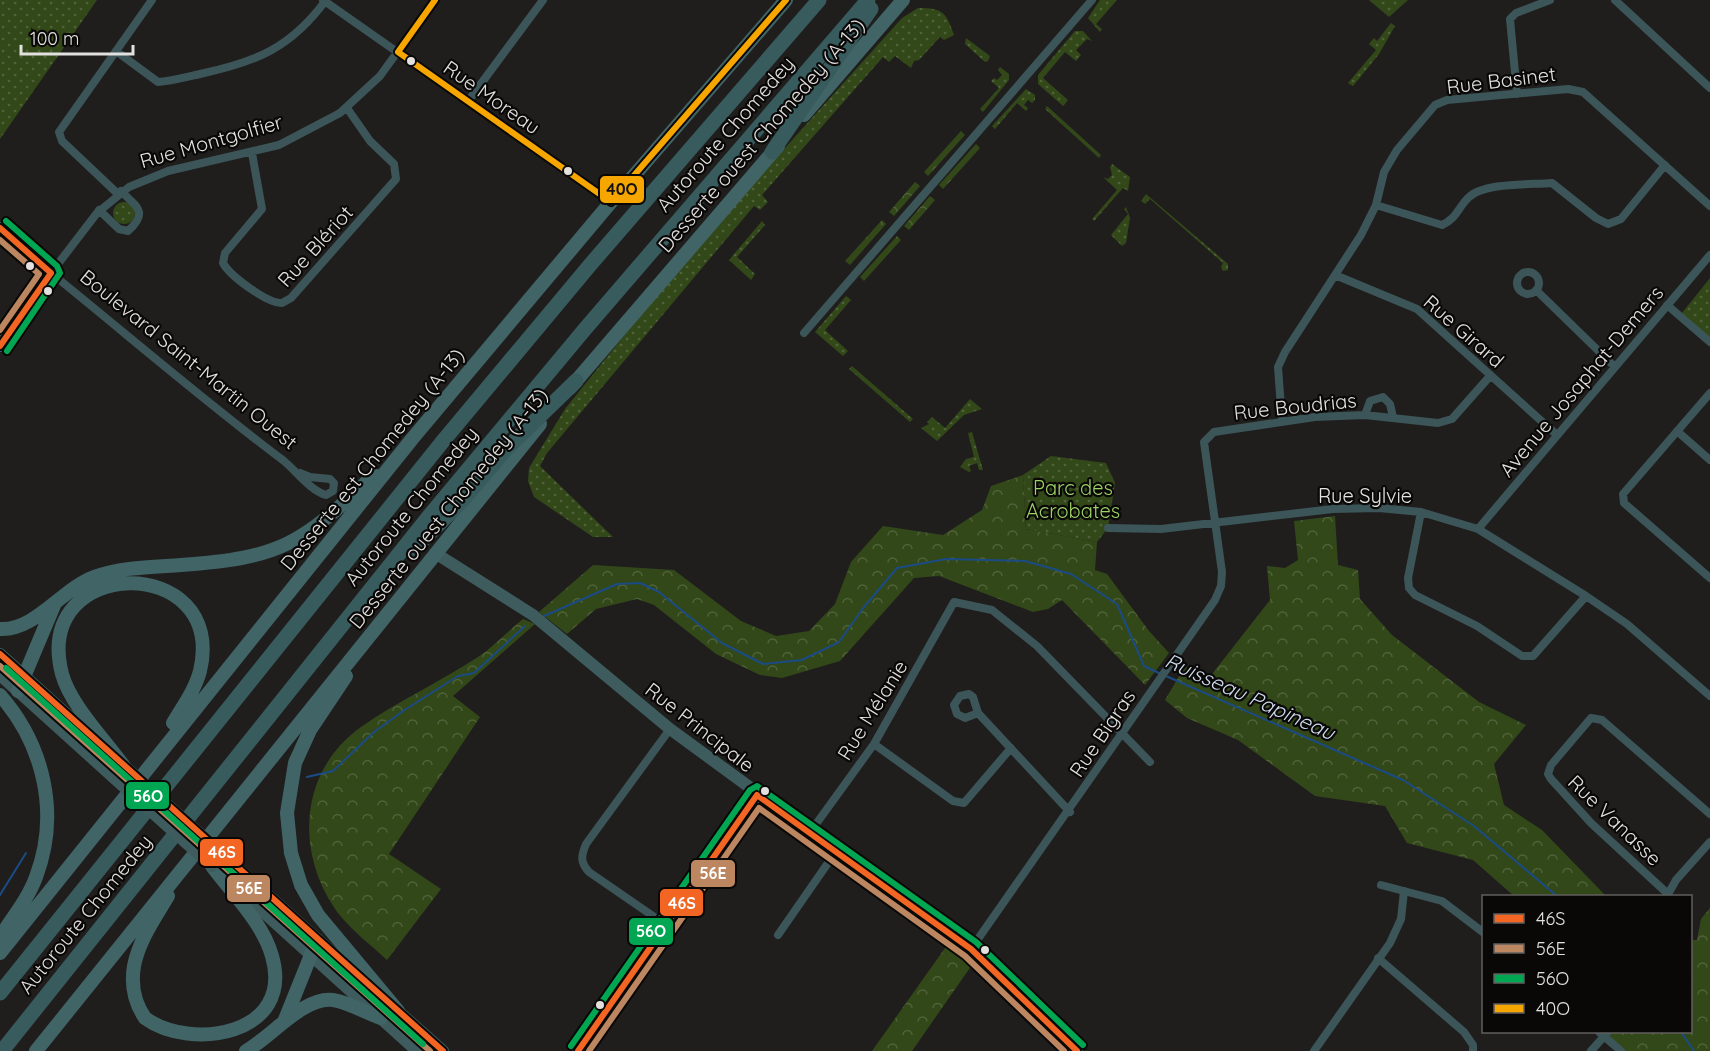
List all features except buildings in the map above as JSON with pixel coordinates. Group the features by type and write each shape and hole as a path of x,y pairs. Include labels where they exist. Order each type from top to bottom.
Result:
{"highway":[{"name":"Autoroute Chomedey","path":"0,993 443,441 590,265 819,0"},
{"name":"Autoroute Chomedey","path":"2,1051 357,606 585,328 868,0"},
{"path":"772,152 823,76 850,43 876,0"},
{"path":"357,606 462,501 507,448 576,381"}],"main road":[{"name":"Desserte est Chomedey (A-13)","path":"0,953 412,439 611,202 786,0"},
{"name":"Desserte ouest Chomedey (A-13)","path":"36,1051 435,553 576,381 903,0"},
{"name":"Boulevard Saint-Martin Ouest","path":"0,228 51,273"},
{"name":"Rue Montgolfier","path":"0,346 51,273"},
{"path":"0,629 22,626 86,581 113,572 234,561 286,545 330,517 412,439"},
{"name":"Rue Principale","path":"435,553 533,615 670,729 757,795 811,831 971,949 1077,1051"},
{"path":"123,765 68,689 60,664 60,645 68,618 83,599 108,585 136,582 158,586 181,602 195,620 202,648 200,671 193,689 144,771"},
{"path":"18,691 56,602"},
{"path":"380,622 303,744 290,787 287,821 295,870 313,907 398,1011"},
{"path":"0,654 443,1051"},
{"path":"0,675 417,1051"},
{"path":"0,695 17,716 34,749 43,774 47,812 45,841 36,878 24,903 0,937"},
{"path":"578,1051 757,795"},
{"path":"190,858 139,948 134,964 133,985 140,1010 151,1026 169,1041 190,1048"},
{"path":"212,866 264,936 272,955 275,973 273,999 265,1016 246,1036 227,1046"},
{"path":"284,1022 317,940"},
{"path":"246,1051 312,1003 325,1000 338,1001 381,1018"}],"street":[{"path":"120,192 62,141 59,134 65,120 152,0"},
{"path":"116,51 158,82 229,68 259,58 285,43 309,22 325,0"},
{"name":"Rue Moreau","path":"325,0 611,202"},
{"name":"Rue Montgolfier","path":"51,273 99,210 120,192 159,174 252,153 300,136 347,108 372,84 435,0"},
{"path":"469,100 543,0"},
{"path":"804,333 1092,0"},
{"path":"1517,94 1510,19 1516,13 1550,0"},
{"path":"1615,0 1710,88"},
{"name":"Rue Basinet","path":"1282,422 1278,367 1285,352 1361,235 1376,205 1384,172 1393,157 1435,105 1447,100 1568,88 1583,92 1710,206"},
{"name":"Rue Blériot","path":"252,153 262,208 225,254 223,263 230,272 266,299 282,303 291,298 396,179 394,164 370,141 347,108"},
{"path":"1376,205 1442,225 1452,221 1469,197 1485,188 1552,183 1596,218 1608,224 1621,219 1665,165"},
{"name":"Rue Montgolfier","path":"99,210 119,229 128,231 139,219 139,211 132,199 120,192"},
{"name":"Avenue Josaphat-Demers","path":"1478,529 1710,255"},
{"name":"Boulevard Saint-Martin Ouest","path":"51,273 165,369 300,474"},
{"name":"Rue Girard","path":"1335,275 1417,309 1557,435"},
{"path":"1536,290 1615,367"},
{"path":"1667,305 1710,342"},
{"name":"Rue Boudrias","path":"1214,523 1204,442 1214,432 1282,422 1365,415 1438,423 1452,419 1490,376"},
{"path":"1710,393 1623,494 1624,504 1710,578"},
{"path":"1365,415 1370,401 1383,397 1390,404 1393,417"},
{"path":"1677,431 1710,460"},
{"name":"Rue Sylvie","path":"1108,528 1134,531 1333,509 1379,508 1421,512 1478,529 1586,596 1627,624 1710,696"},
{"path":"1421,512 1408,578 1409,588 1415,595 1477,626 1522,656 1533,656 1586,596"},
{"name":"Rue Bigras","path":"971,949 1070,812 1121,732 1215,600 1221,586 1222,572 1214,523"},
{"name":"Rue Mélanie","path":"811,831 874,744 954,602 992,610 1037,646 1121,732"},
{"path":"978,713 1070,812"},
{"name":"Rue Vanasse","path":"1668,895 1591,823 1551,779 1548,774 1551,765 1591,718 1602,720 1710,814"},
{"path":"666,925 589,872 583,866 581,856 586,844 670,729"},
{"path":"1121,732 1150,762"},
{"path":"874,744 953,801 964,803 975,793 1011,748"},
{"path":"1668,895 1710,842"},
{"path":"778,934 837,850"},
{"path":"1381,885 1442,901 1482,931"},
{"path":"1314,1051 1390,943 1401,919 1404,891"},
{"path":"1378,958 1464,1032 1473,1045 1473,1051"},
{"path":"1591,1051 1604,1033 1621,1051"}],"green space":[{"path":"0,0 97,0 0,139"},
{"path":"1100,0 1117,0 1096,24 1102,29 1100,32 1088,18"},
{"path":"1369,0 1408,0 1389,17"},
{"path":"918,8 938,10 946,16 954,35 944,40 940,37 919,60 914,61 911,68 895,56 889,62 883,57 762,195 768,202 760,210 754,206 547,453 540,466 613,537 593,537 534,497 528,481 529,468 565,409 694,249 902,18"},
{"path":"1391,23 1395,26 1379,54 1353,86 1348,83 1376,50 1369,44 1374,38 1377,41"},
{"path":"1075,31 1083,31 1092,41 1087,39 1076,50 1081,55 1076,61 1065,52 1043,78 1068,100 1063,106 1038,84 1038,75"},
{"path":"966,38 990,56 988,61 985,62 965,44"},
{"path":"1000,67 1009,74 1009,80 983,112 980,109 999,88 991,81 994,78 997,80 1002,75 998,70"},
{"path":"1026,89 1035,95 1035,100 1032,103 1028,100 1024,105 1028,108 1026,111 1017,103 995,129 992,126"},
{"path":"1047,106 1101,155 1099,158 1045,109"},
{"path":"961,131 965,135 928,176 924,172"},
{"path":"976,144 980,148 943,189 939,185"},
{"path":"1112,164 1130,177 1128,191 1123,188 1094,221 1092,219 1117,190 1103,177 1108,179 1112,175 1110,167"},
{"path":"915,182 920,186 894,216 889,212"},
{"path":"1146,194 1228,264 1228,270 1223,271 1221,267 1223,263 1150,199 1145,204 1141,201"},
{"path":"930,196 935,200 909,230 904,226"},
{"path":"124,202 134,209 135,213 128,223 124,224 114,217 113,213 120,203"},
{"path":"1126,207 1130,218 1126,243 1122,246 1111,235 1128,214 1124,209"},
{"path":"882,220 886,224 850,265 845,261"},
{"path":"762,221 765,225 737,257 755,274 751,280 729,260"},
{"path":"897,236 901,240 864,281 860,277"},
{"path":"1710,278 1710,339 1682,313"},
{"path":"846,296 851,300 825,330 848,351 843,356 815,332"},
{"path":"852,366 913,419 910,422 849,369"},
{"path":"970,399 982,409 964,415 937,441 921,428 929,424 927,422 932,417 945,428"},
{"path":"972,432 983,470 979,470 977,463 969,466 971,471 969,472 960,467 966,459 974,457 968,433"},
{"name":"Parc des Acrobates","path":"1051,456 1106,463 1115,483 1108,528 1097,542 1026,529 1023,475"},
{"path":"1023,475 1026,529 1097,542 1095,570 1107,574 1149,631 1169,653 1145,685 1062,600 1048,609 1033,612 939,576 914,578 840,661 782,678 760,675 716,654 654,605 637,599 596,609 567,634 539,612 593,565 674,570 741,621 776,636 809,631 835,604 851,562 883,526 943,535 982,510 991,486"},
{"path":"1335,516 1338,565 1358,570 1360,599 1392,635 1479,702 1526,725 1494,764 1504,805 1542,830 1605,895 1513,895 1473,860 1407,843 1385,806 1315,796 1238,740 1187,718 1165,700 1185,666 1205,683 1270,600 1267,566 1285,568 1298,560 1294,521"},
{"path":"523,619 535,624 453,696 480,717 389,854 441,889 387,960 343,920 324,890 315,865 310,840 310,815 315,790 325,767 340,745 361,727 478,657"},
{"path":"1710,908 1710,1051 1621,1051 1604,1036 1607,1033 1692,1033 1692,940 1697,940 1701,919"},
{"path":"950,941 974,962 912,1051 872,1051"}],"waterway":[{"name":"Ruisseau Papineau","path":"544,616 617,584 640,583 659,592 722,643 763,664 802,660 839,642 864,607 897,568 946,559 1025,561 1071,574 1117,604 1144,666 1161,674"},
{"name":"Ruisseau Papineau","path":"307,777 333,771 374,732 403,711 458,676 474,673 525,626"},
{"name":"Ruisseau Papineau","path":"1166,676 1403,780 1474,826 1556,895"},
{"path":"0,895 26,853"},
{"name":"Ruisseau Papineau","path":"1682,1033 1694,1051"}],"transit line":[{"name":"40O","path":"435,0 398,52 611,202 786,0"},
{"name":"56O","path":"6,221 57,266 60,273 7,351"},
{"name":"46S","path":"0,228 51,273 0,346"},
{"name":"56E","path":"0,240 39,274 0,330"},
{"name":"46S","path":"0,654 443,1051"},
{"name":"56E","path":"0,666 430,1051"},
{"name":"56O","path":"6,668 423,1044"},
{"name":"56O","path":"571,1046 750,790 757,786 976,942 1083,1045"},
{"name":"46S","path":"578,1051 757,795 971,949 1077,1051"},
{"name":"56E","path":"589,1051 759,808 965,956 1064,1051"}]}
